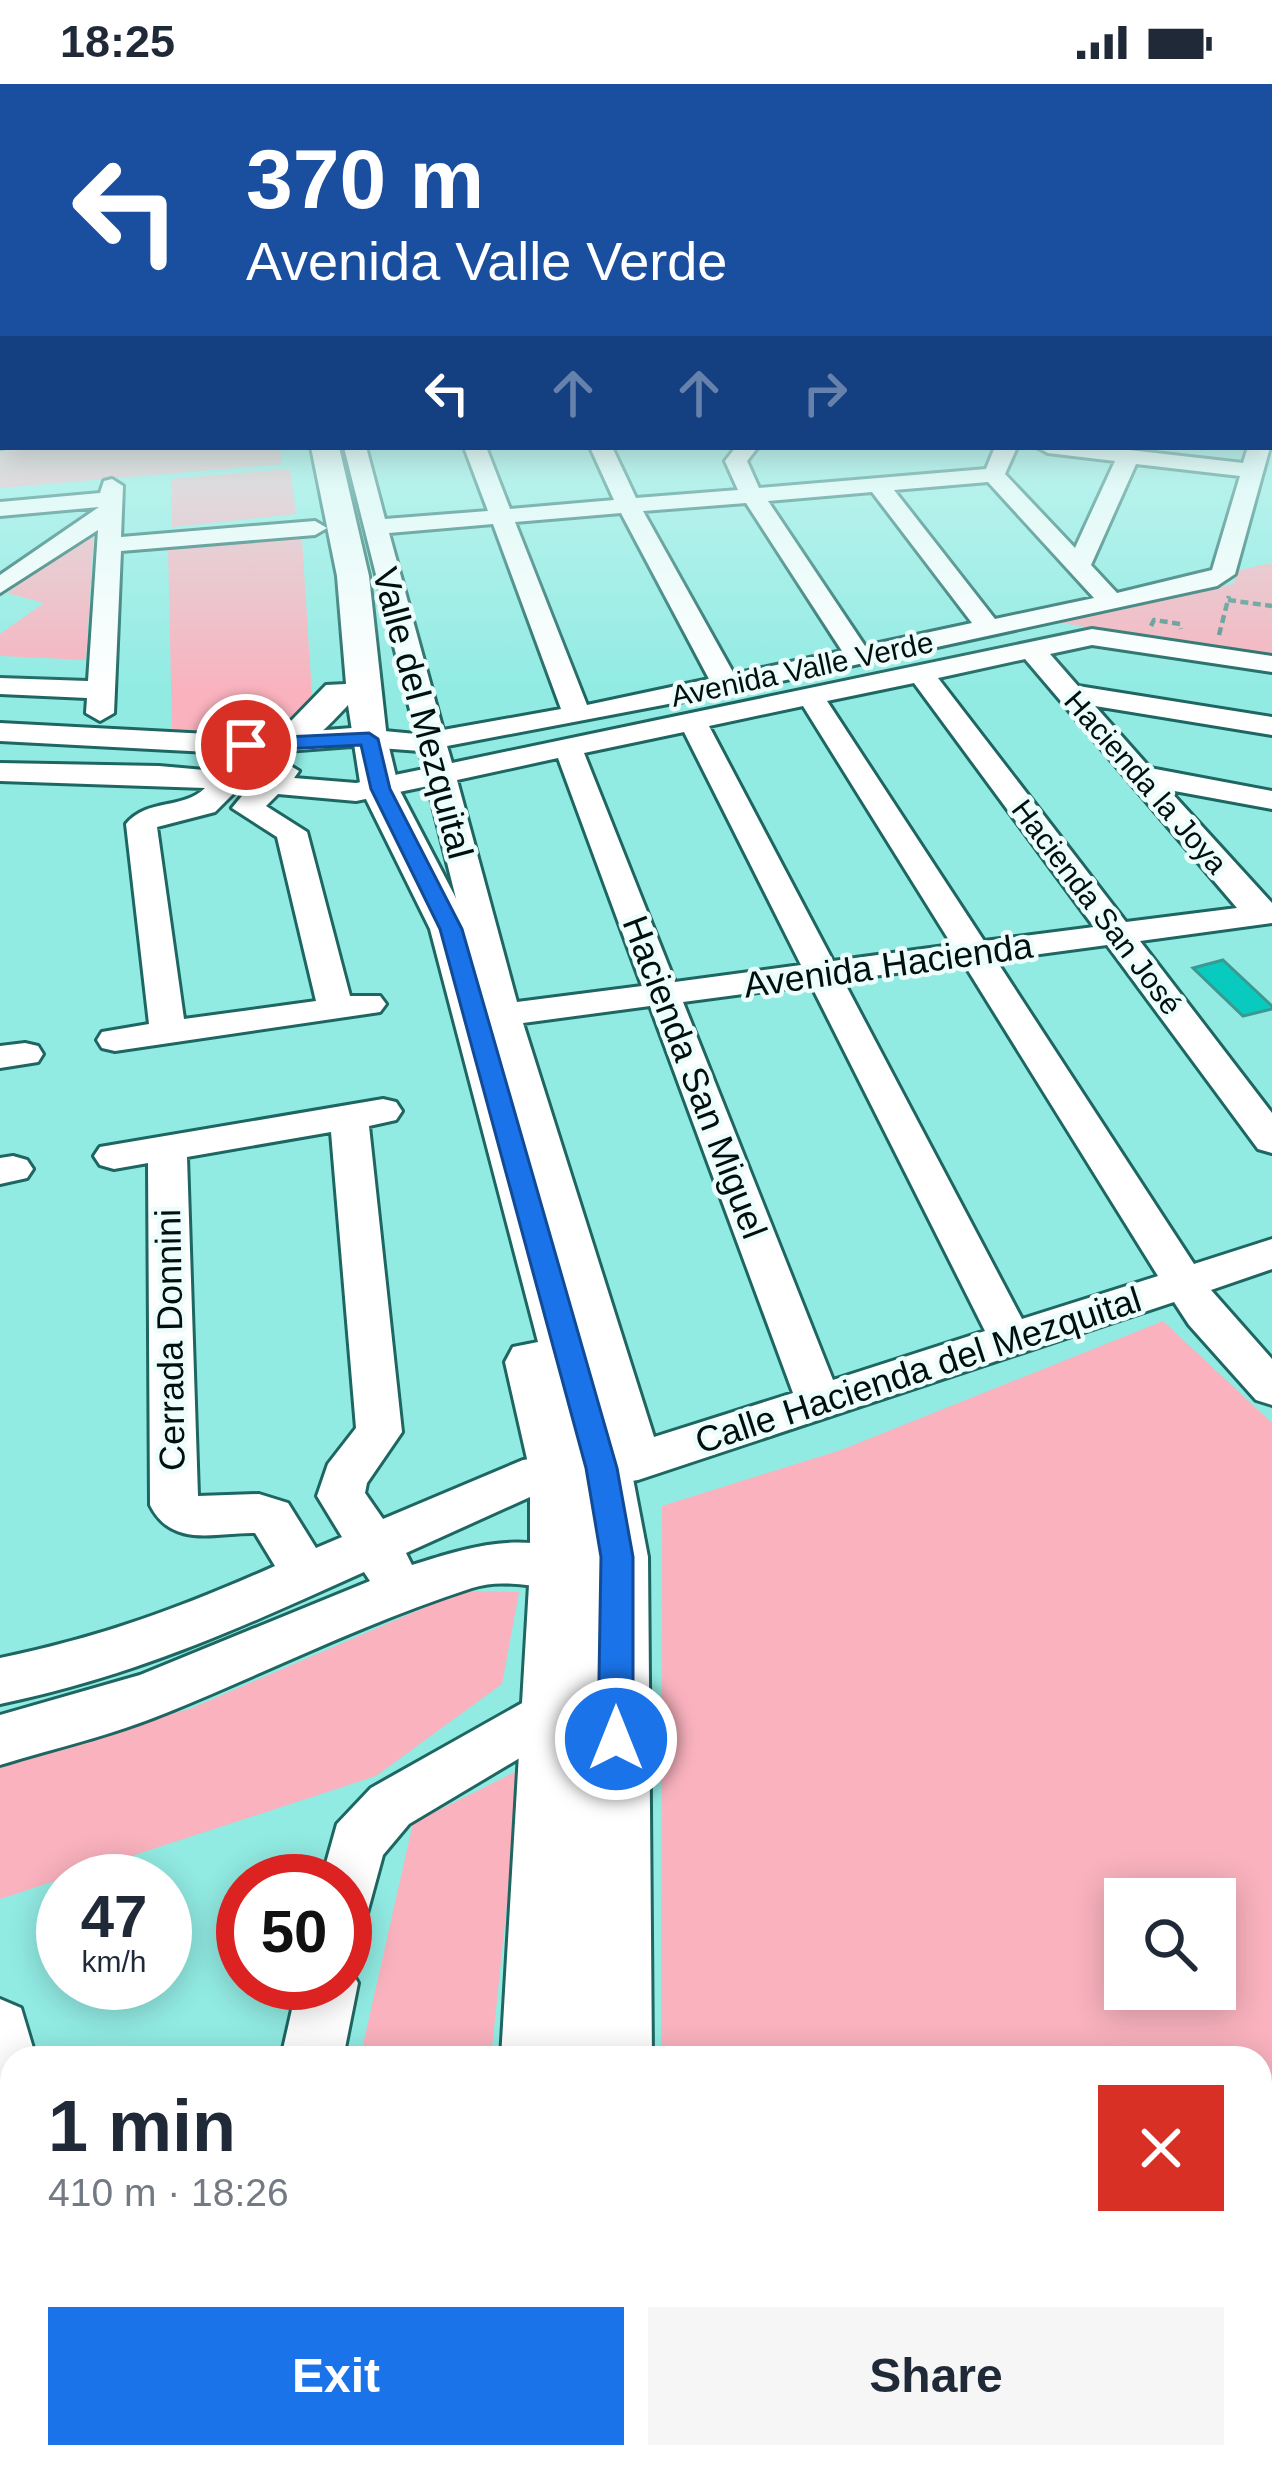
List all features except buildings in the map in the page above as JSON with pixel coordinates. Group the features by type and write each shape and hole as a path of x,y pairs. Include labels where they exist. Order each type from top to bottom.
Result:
{"main road":[{"path":"309,469 334,526 358,610 435,965 600,1467 562,1568 541,2046"},
{"path":"328,469 334,526"},
{"path":"274,744 305,728 386,749"},
{"path":"386,749 451,929 600,1467 617,1557 613,2046"}],"street":[{"name":"Valle del Mezquital","path":"349,469 334,526 386,749 503,1015 600,1467"},
{"name":"Hacienda San Miguel","path":"484,469 664,995 820,1403"},
{"path":"612,469 726,685"},
{"path":"737,469 859,657"},
{"path":"994,475 996,469"},
{"path":"1078,567 1122,469"},
{"path":"1225,587 1254,469"},
{"path":"0,509 112,515 194,533 502,517 994,475"},
{"path":"994,475 1112,602"},
{"path":"879,485 990,629"},
{"path":"0,586 112,515"},
{"path":"0,686 100,702 112,515"},
{"path":"242,546 334,526"},
{"name":"Avenida Valle Verde","path":"573,733 726,685 1208,581 1225,587"},
{"name":"Avenida Valle Verde","path":"0,772 271,783 386,749 694,724 1092,637 1272,664"},
{"name":"Hacienda la Joya","path":"1032,650 1226,874"},
{"name":"Hacienda San José","path":"921,674 1272,1140"},
{"path":"1069,693 1272,726"},
{"path":"812,699 1204,1314 1272,1388"},
{"path":"694,724 1012,1342"},
{"path":"0,732 274,744 286,758 284,771 248,808 291,832 319,929 351,1007 115,1040"},
{"path":"159,775 150,766 151,755 170,742"},
{"path":"1143,776 1272,800"},
{"path":"167,1032 141,824 155,814 204,806 230,780"},
{"name":"Avenida Hacienda","path":"1226,874 1268,903"},
{"name":"Avenida Hacienda","path":"503,1015 1118,934 1268,903"},
{"path":"113,1156 366,1114 379,1432 345,1477 341,1496 401,1590"},
{"name":"Cerrada Donnini","path":"167,1148 174,1504 196,1518 247,1511 271,1517 306,1575"},
{"name":"Calle Hacienda del Mezquital","path":"0,1681 124,1652 523,1479 600,1467 820,1403 1272,1254"},
{"path":"0,1740 146,1697 401,1590 488,1562 523,1560 562,1568"},
{"path":"355,1854 370,1824 390,1806 556,1708"},
{"path":"315,2046 322,2010"}],"path":[{"path":"1215,650 1225,587 1272,606"},
{"path":"1178,631 1197,640"}],"shaded area":[{"path":"0,469 221,469 0,488"},
{"path":"290,469 296,514 172,527 171,479"},
{"path":"94,529 86,660 0,656 0,634 44,603 7,593"},
{"path":"302,539 313,711 292,733 241,738 172,732 168,547"},
{"path":"1272,563 1272,657 1056,622 1233,584 1239,570"},
{"path":"1163,1321 1272,1423 1272,2046 661,2046 662,1506 841,1450"},
{"path":"463,1591 519,1592 502,1684 376,1776 138,1854 36,1854 36,1887 0,1899 0,1765 192,1708"},
{"path":"521,1769 492,2046 363,2046 413,1823"}],"route":[{"path":"246,745 369,739 380,789 451,929 532,1234 602,1468 617,1557 616,1739"}]}
